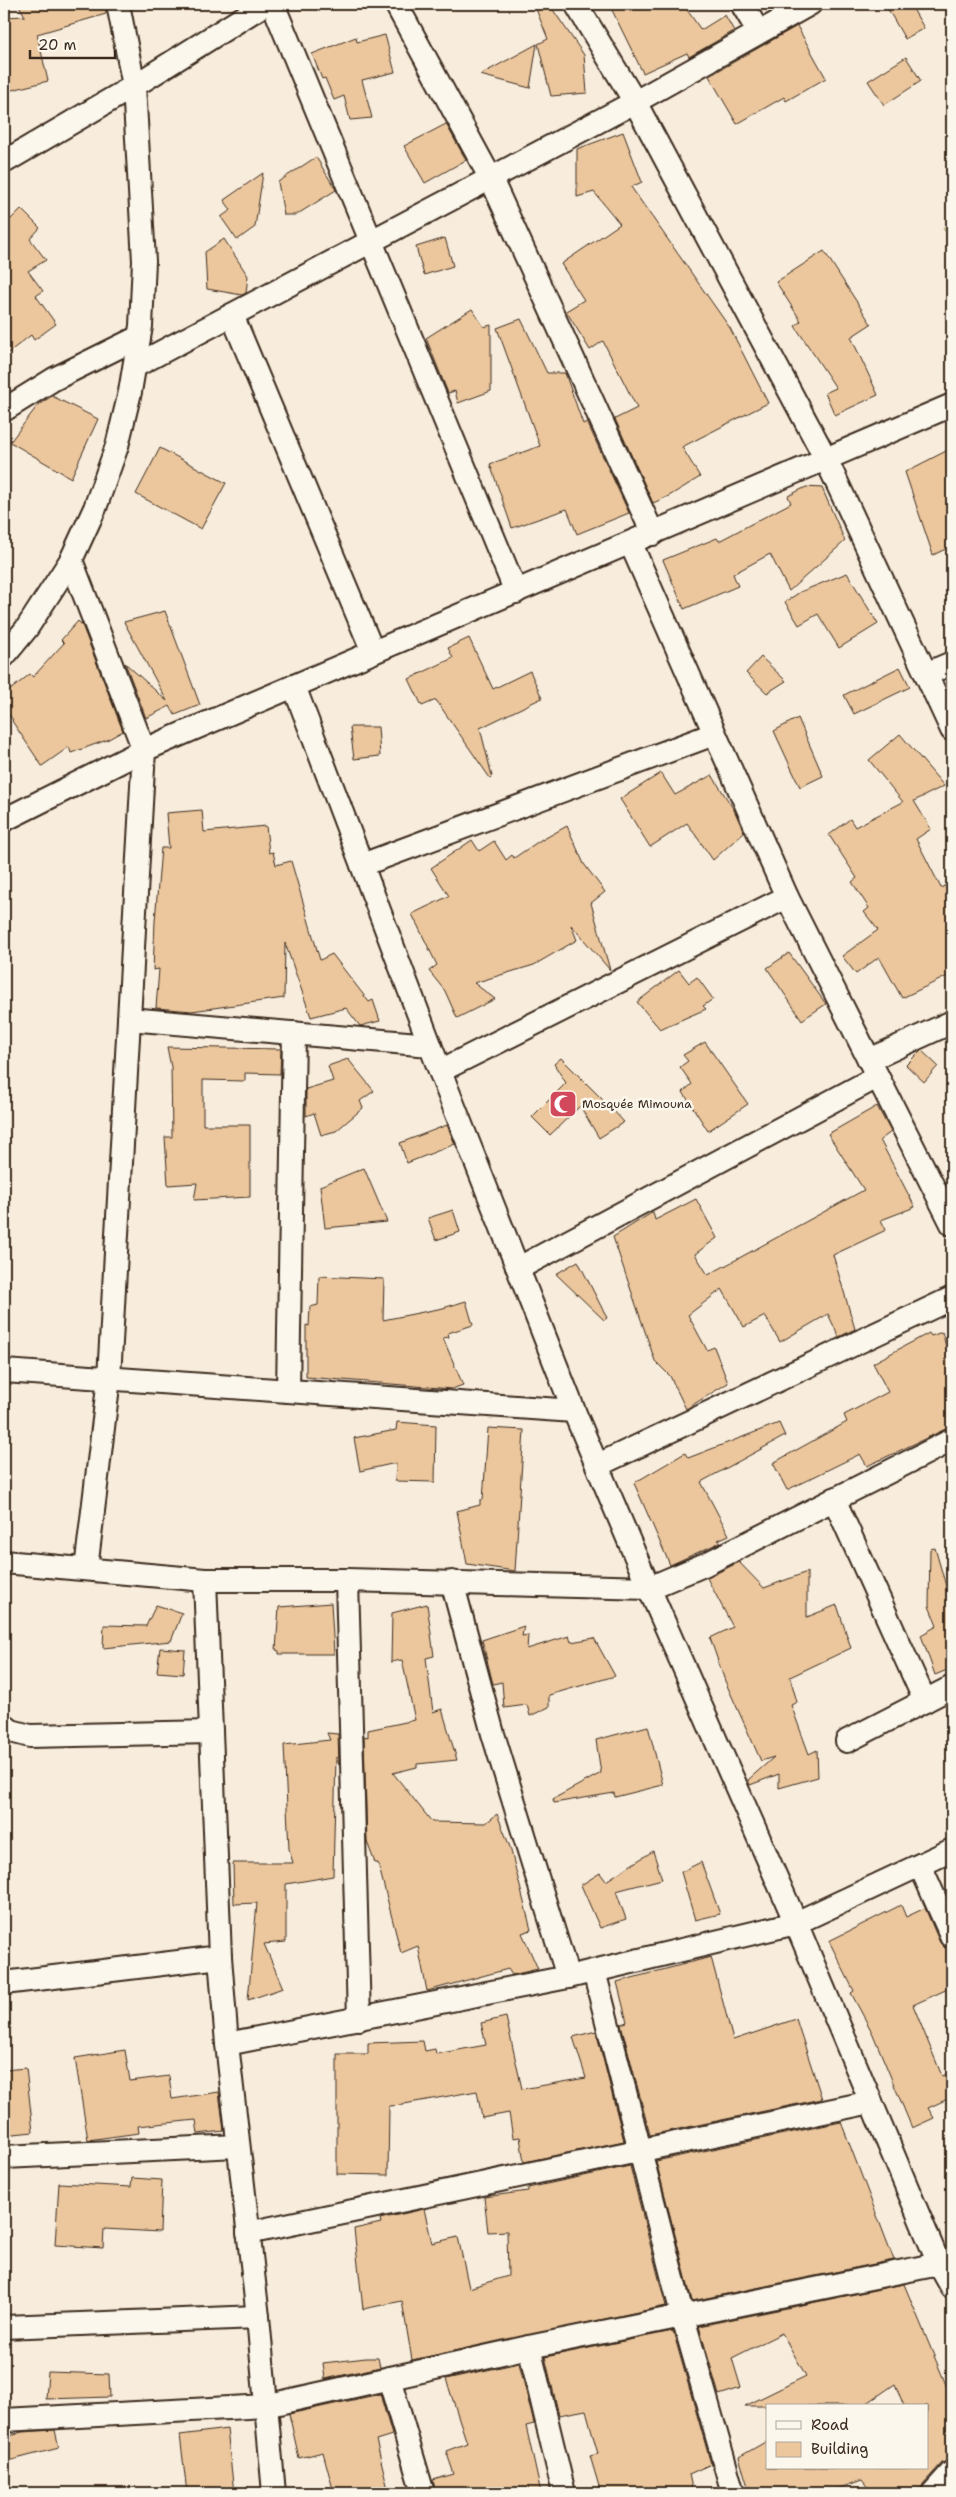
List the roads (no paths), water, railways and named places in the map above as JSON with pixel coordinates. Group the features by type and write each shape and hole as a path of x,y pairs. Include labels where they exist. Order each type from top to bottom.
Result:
{"street":[{"path":"4,656 27,628 71,560 95,508 117,446 135,366 144,261 134,86 118,4"},
{"path":"4,162 134,86 265,4"},
{"path":"273,4 516,592"},
{"path":"396,4 491,179 653,534"},
{"path":"576,4 635,102 826,459 952,730"},
{"path":"742,4 758,31"},
{"path":"135,366 635,102 758,31 810,4"},
{"path":"232,314 373,652"},
{"path":"4,410 54,379 139,336"},
{"path":"4,820 144,750 631,544 952,405"},
{"path":"631,544 787,897 952,1224"},
{"path":"71,560 144,750 109,1378 86,1569"},
{"path":"926,674 952,663"},
{"path":"294,686 440,1071 574,1411 649,1588 796,1923 940,2264 952,2287"},
{"path":"362,865 714,734"},
{"path":"440,1071 787,897"},
{"path":"129,1019 430,1045"},
{"path":"519,1268 873,1069 950,1028"},
{"path":"288,1391 294,1033"},
{"path":"598,1465 952,1298"},
{"path":"4,1371 574,1411"},
{"path":"4,1562 205,1580 347,1580 649,1588 706,1564 952,1440"},
{"path":"834,1499 925,1701"},
{"path":"205,1580 220,1957 227,2044 258,2318 274,2493"},
{"path":"347,1580 359,2019"},
{"path":"452,1582 493,1734 568,1977"},
{"path":"847,1741 952,1688"},
{"path":"4,1725 10,1731 30,1736 211,1732"},
{"path":"227,2044 568,1977 796,1923 952,1850"},
{"path":"920,1865 952,1937"},
{"path":"4,1983 220,1957"},
{"path":"594,1971 682,2314 733,2493"},
{"path":"248,2234 871,2102"},
{"path":"4,2157 238,2146"},
{"path":"4,2420 266,2406 529,2346 940,2264"},
{"path":"4,2327 258,2318"},
{"path":"529,2346 564,2493"},
{"path":"390,2378 423,2493"},
{"path":"934,2493 952,2472"}],"place":[{"name":"Mosquée Mimouna","path":"563,1104"}]}
